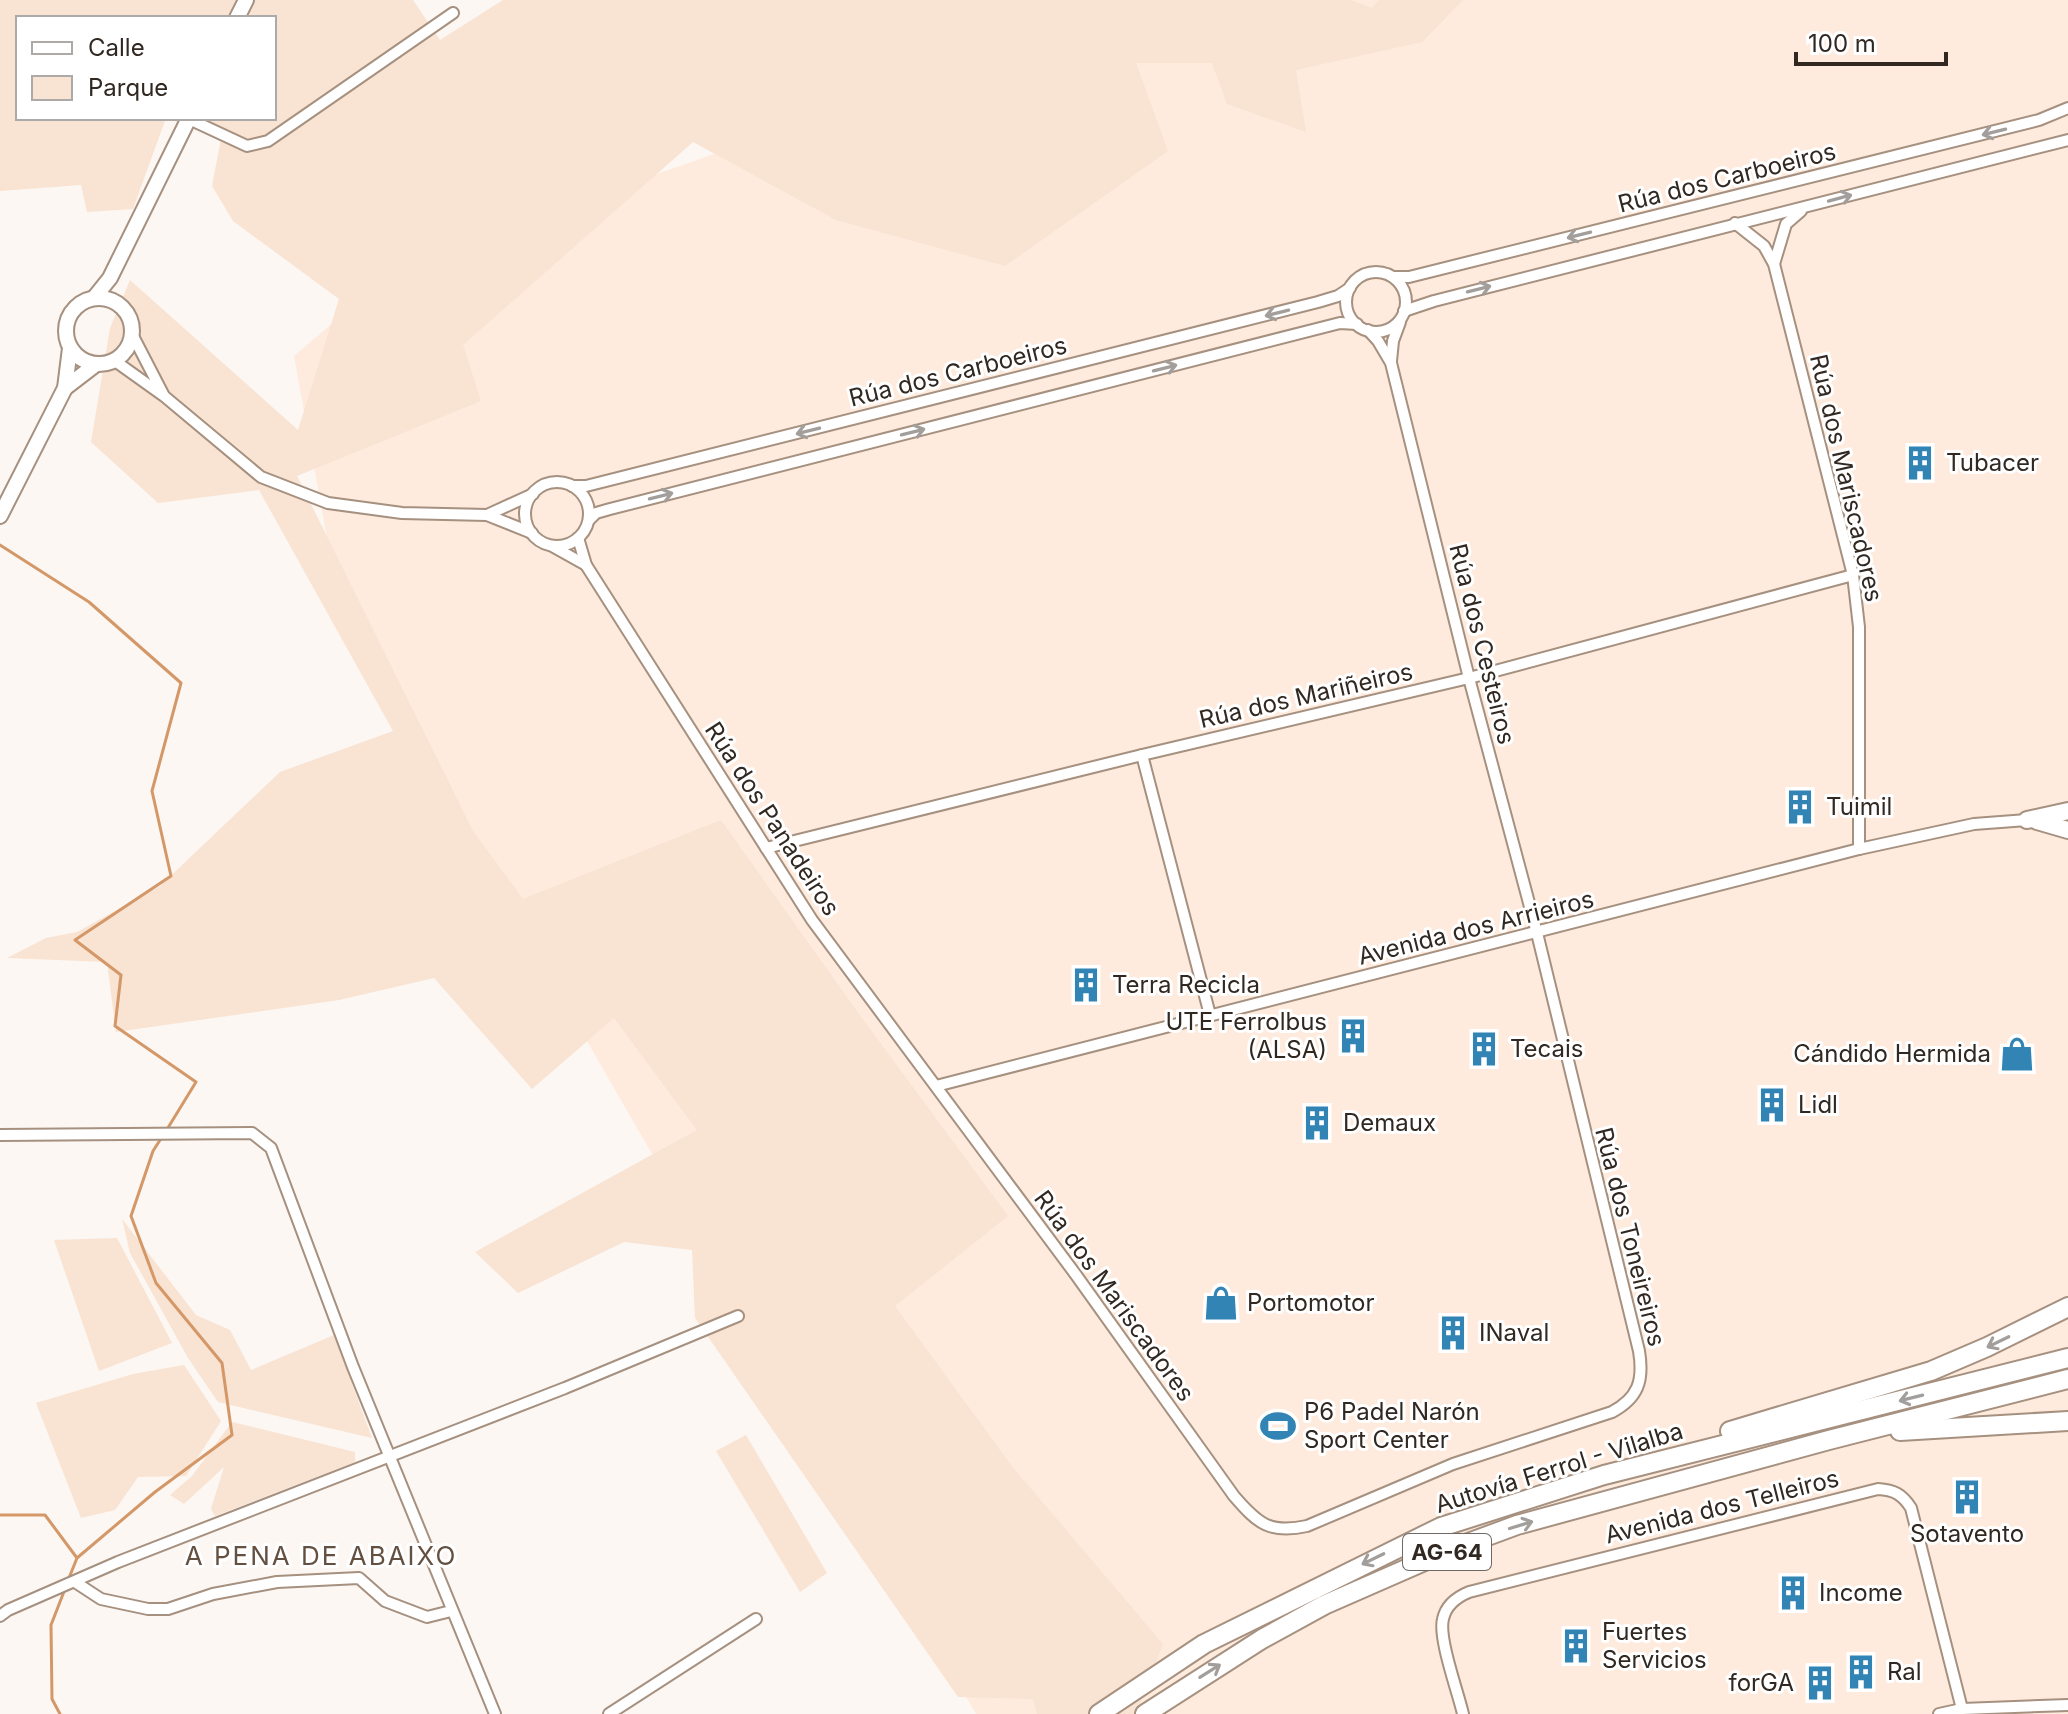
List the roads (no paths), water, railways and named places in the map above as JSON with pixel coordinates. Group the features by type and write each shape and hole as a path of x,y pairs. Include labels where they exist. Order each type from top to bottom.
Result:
{"highway":[{"path":"2027,820 2068,811"},
{"path":"2027,820 2068,830"},
{"path":"1441,1527 1520,1495 1615,1464 1931,1371 2068,1307"},
{"name":"Autovía Ferrol - Vilalba","path":"1099,1714 1204,1644 1441,1527 1604,1475 2068,1358"},
{"name":"Autovía Ferrol - Vilalba","path":"1145,1714 1262,1639 1324,1605 1452,1549 1517,1525 2068,1379"},
{"path":"1776,1454 1916,1429 2067,1421"}],"main road":[{"path":"94,298 110,278 188,120"},
{"path":"65,388 95,365 115,361 129,347 133,336 128,314 120,305 110,278"},
{"path":"95,365 77,356 70,348 66,338 69,317 83,302 94,298 120,305"},
{"path":"0,516 65,388 70,348"}],"street":[{"path":"193,120 247,146 268,141 453,13"},
{"name":"Rúa dos Carboeiros","path":"487,515 551,483 586,486 1318,302 1338,296 1361,276 1371,272 1409,277 2039,120 2068,108"},
{"name":"Rúa dos Carboeiros","path":"1368,330 1389,329 1403,314 1434,301 2068,140"},
{"path":"1774,264 1786,224 1806,207"},
{"name":"Rúa dos Mariscadores","path":"1735,223 1764,246 1774,264 1853,575 1859,627 1859,849"},
{"path":"1393,277 1403,289 1406,299 1403,314"},
{"path":"1350,288 1346,300 1348,310 1357,324 1368,330"},
{"name":"Rúa dos Cesteiros","path":"1391,363 1393,341 1403,314"},
{"name":"Rúa dos Carboeiros","path":"589,520 596,513 626,505 1340,323 1357,324"},
{"name":"Rúa dos Cesteiros","path":"1368,330 1391,363 1469,678 1537,933"},
{"path":"133,336 164,396"},
{"path":"115,361 164,396 261,477 315,498 356,508 402,513 487,515 532,533 540,541 560,546 578,538 589,520 586,501 572,486"},
{"path":"532,533 525,513 533,494"},
{"name":"Rúa dos Panadeiros","path":"578,538 586,565 812,920 936,1086"},
{"name":"Rúa dos Panadeiros","path":"550,545 586,565"},
{"name":"Rúa dos Mariñeiros","path":"766,848 1469,678 1853,575"},
{"path":"1142,755 1210,1015"},
{"name":"Avenida dos Arrieiros","path":"936,1086 1859,849 1974,824 2027,820"},
{"name":"Rúa dos Toneireiros","path":"1264,1525 1288,1530 1307,1526 1453,1464 1612,1412 1625,1405 1640,1387 1639,1351 1537,933"},
{"name":"Rúa dos Mariscadores","path":"936,1086 1234,1496 1253,1518 1264,1525"},
{"path":"0,1135 239,1132 252,1133 271,1148 388,1455 495,1714"},
{"path":"0,1616 118,1562 565,1388 738,1316"},
{"name":"Avenida dos Telleiros","path":"1463,1714 1443,1635 1443,1617 1454,1599 1483,1588 1878,1489 1892,1490 1903,1496 1911,1508 1962,1709"},
{"path":"69,1585 101,1599 148,1609 168,1609 213,1594 277,1582 359,1578 385,1601 427,1617 451,1611"},
{"path":"609,1714 756,1619"},
{"path":"1939,1714 1962,1709 2068,1705"}],"waterway":[{"path":"0,545 89,602 181,683 152,791 171,876 75,940 121,975 115,1026 196,1082 166,1131"},
{"path":"69,1578 77,1558 155,1492 232,1435 222,1363 156,1283 131,1216 153,1151 162,1137"},
{"path":"0,1515 45,1515 77,1558"},
{"path":"60,1714 52,1699 51,1625 65,1589"}],"place":[{"name":"Tubacer","path":"1920,463"},
{"name":"Tuimil","path":"1800,807"},
{"name":"Terra Recicla","path":"1086,985"},
{"name":"UTE Ferrolbus (ALSA)","path":"1353,1036"},
{"name":"Tecais","path":"1484,1049"},
{"name":"Cándido Hermida","path":"2017,1054"},
{"name":"Lidl","path":"1772,1105"},
{"name":"Demaux","path":"1317,1123"},
{"name":"Portomotor","path":"1221,1303"},
{"name":"INaval","path":"1453,1333"},
{"name":"P6 Padel Narón Sport Center","path":"1278,1426"},
{"name":"Sotavento","path":"1967,1497"},
{"name":"Income","path":"1793,1593"},
{"name":"Fuertes Servicios","path":"1576,1646"},
{"name":"Ral","path":"1861,1672"},
{"name":"forGA","path":"1820,1683"}],"district":[{"name":"A PENA DE ABAIXO","path":"321,1556"}]}
